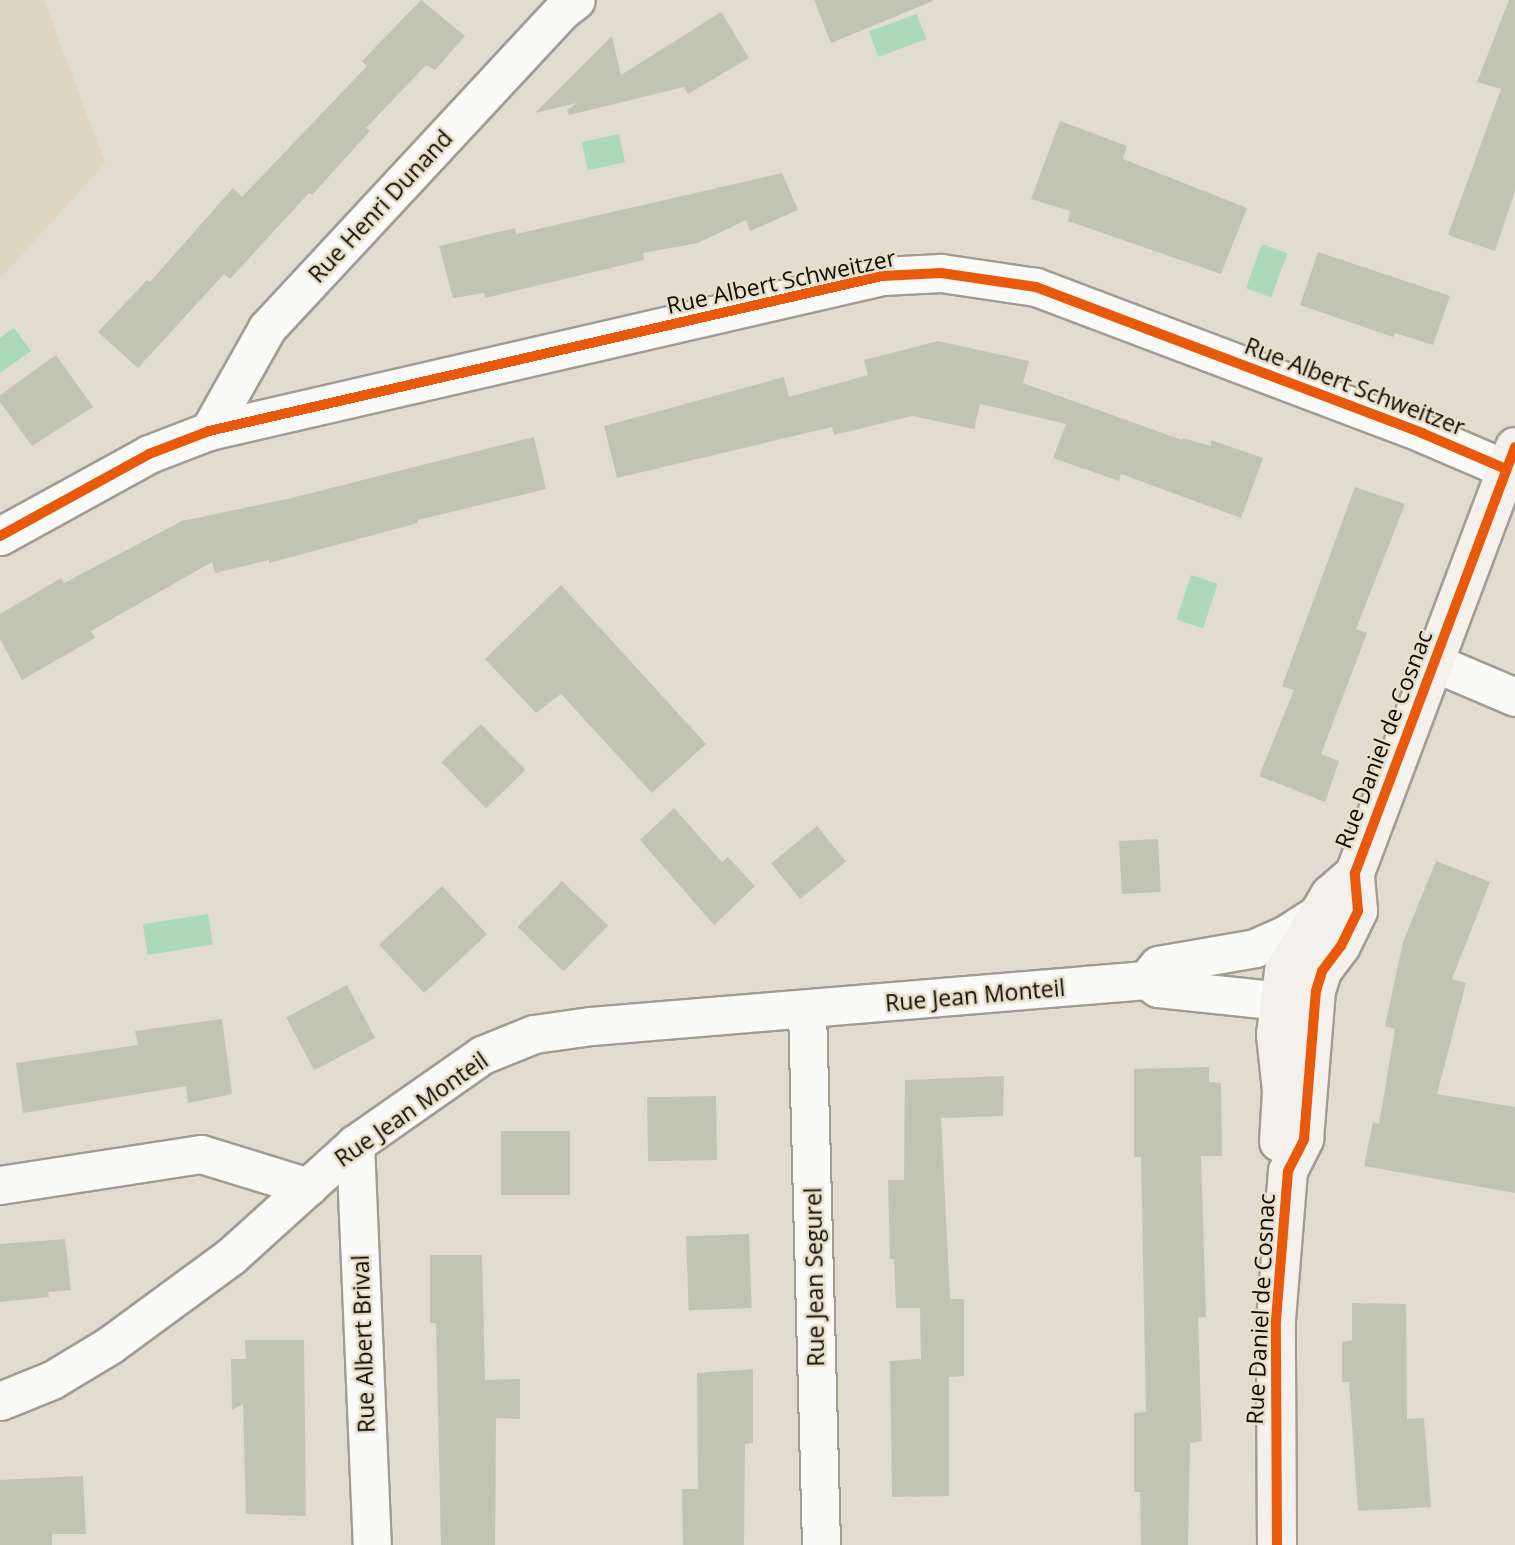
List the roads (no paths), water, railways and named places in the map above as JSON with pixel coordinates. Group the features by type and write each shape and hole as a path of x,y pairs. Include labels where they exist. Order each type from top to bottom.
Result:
{"street":[{"name":"Rue Henri Dunand","path":"209,431 267,328 563,10 576,0"},
{"name":"Rue Albert Schweitzer","path":"0,536 149,454 209,431 882,276 941,273 1036,287 1422,433 1511,458"},
{"name":"Rue Daniel de Cosnac","path":"1277,1545 1276,1320 1288,1171 1278,1138 1282,1091 1276,1035 1341,946 1358,911 1355,873 1511,458"},
{"path":"1434,663 1515,696"},
{"name":"Rue Daniel de Cosnac","path":"1298,1002 1284,972 1331,895 1355,873"},
{"name":"Rue Jean Monteil","path":"1146,980 1158,965 1255,948 1286,934 1322,911"},
{"name":"Rue Jean Monteil","path":"0,1401 52,1380 110,1345 231,1256 355,1144 482,1055 534,1034 592,1026 1146,980 1158,988 1298,1002"},
{"name":"Rue Jean Segurel","path":"807,1010 821,1545"},
{"name":"Rue Albert Brival","path":"355,1144 372,1545"},
{"path":"0,1185 201,1154 307,1187"}]}
